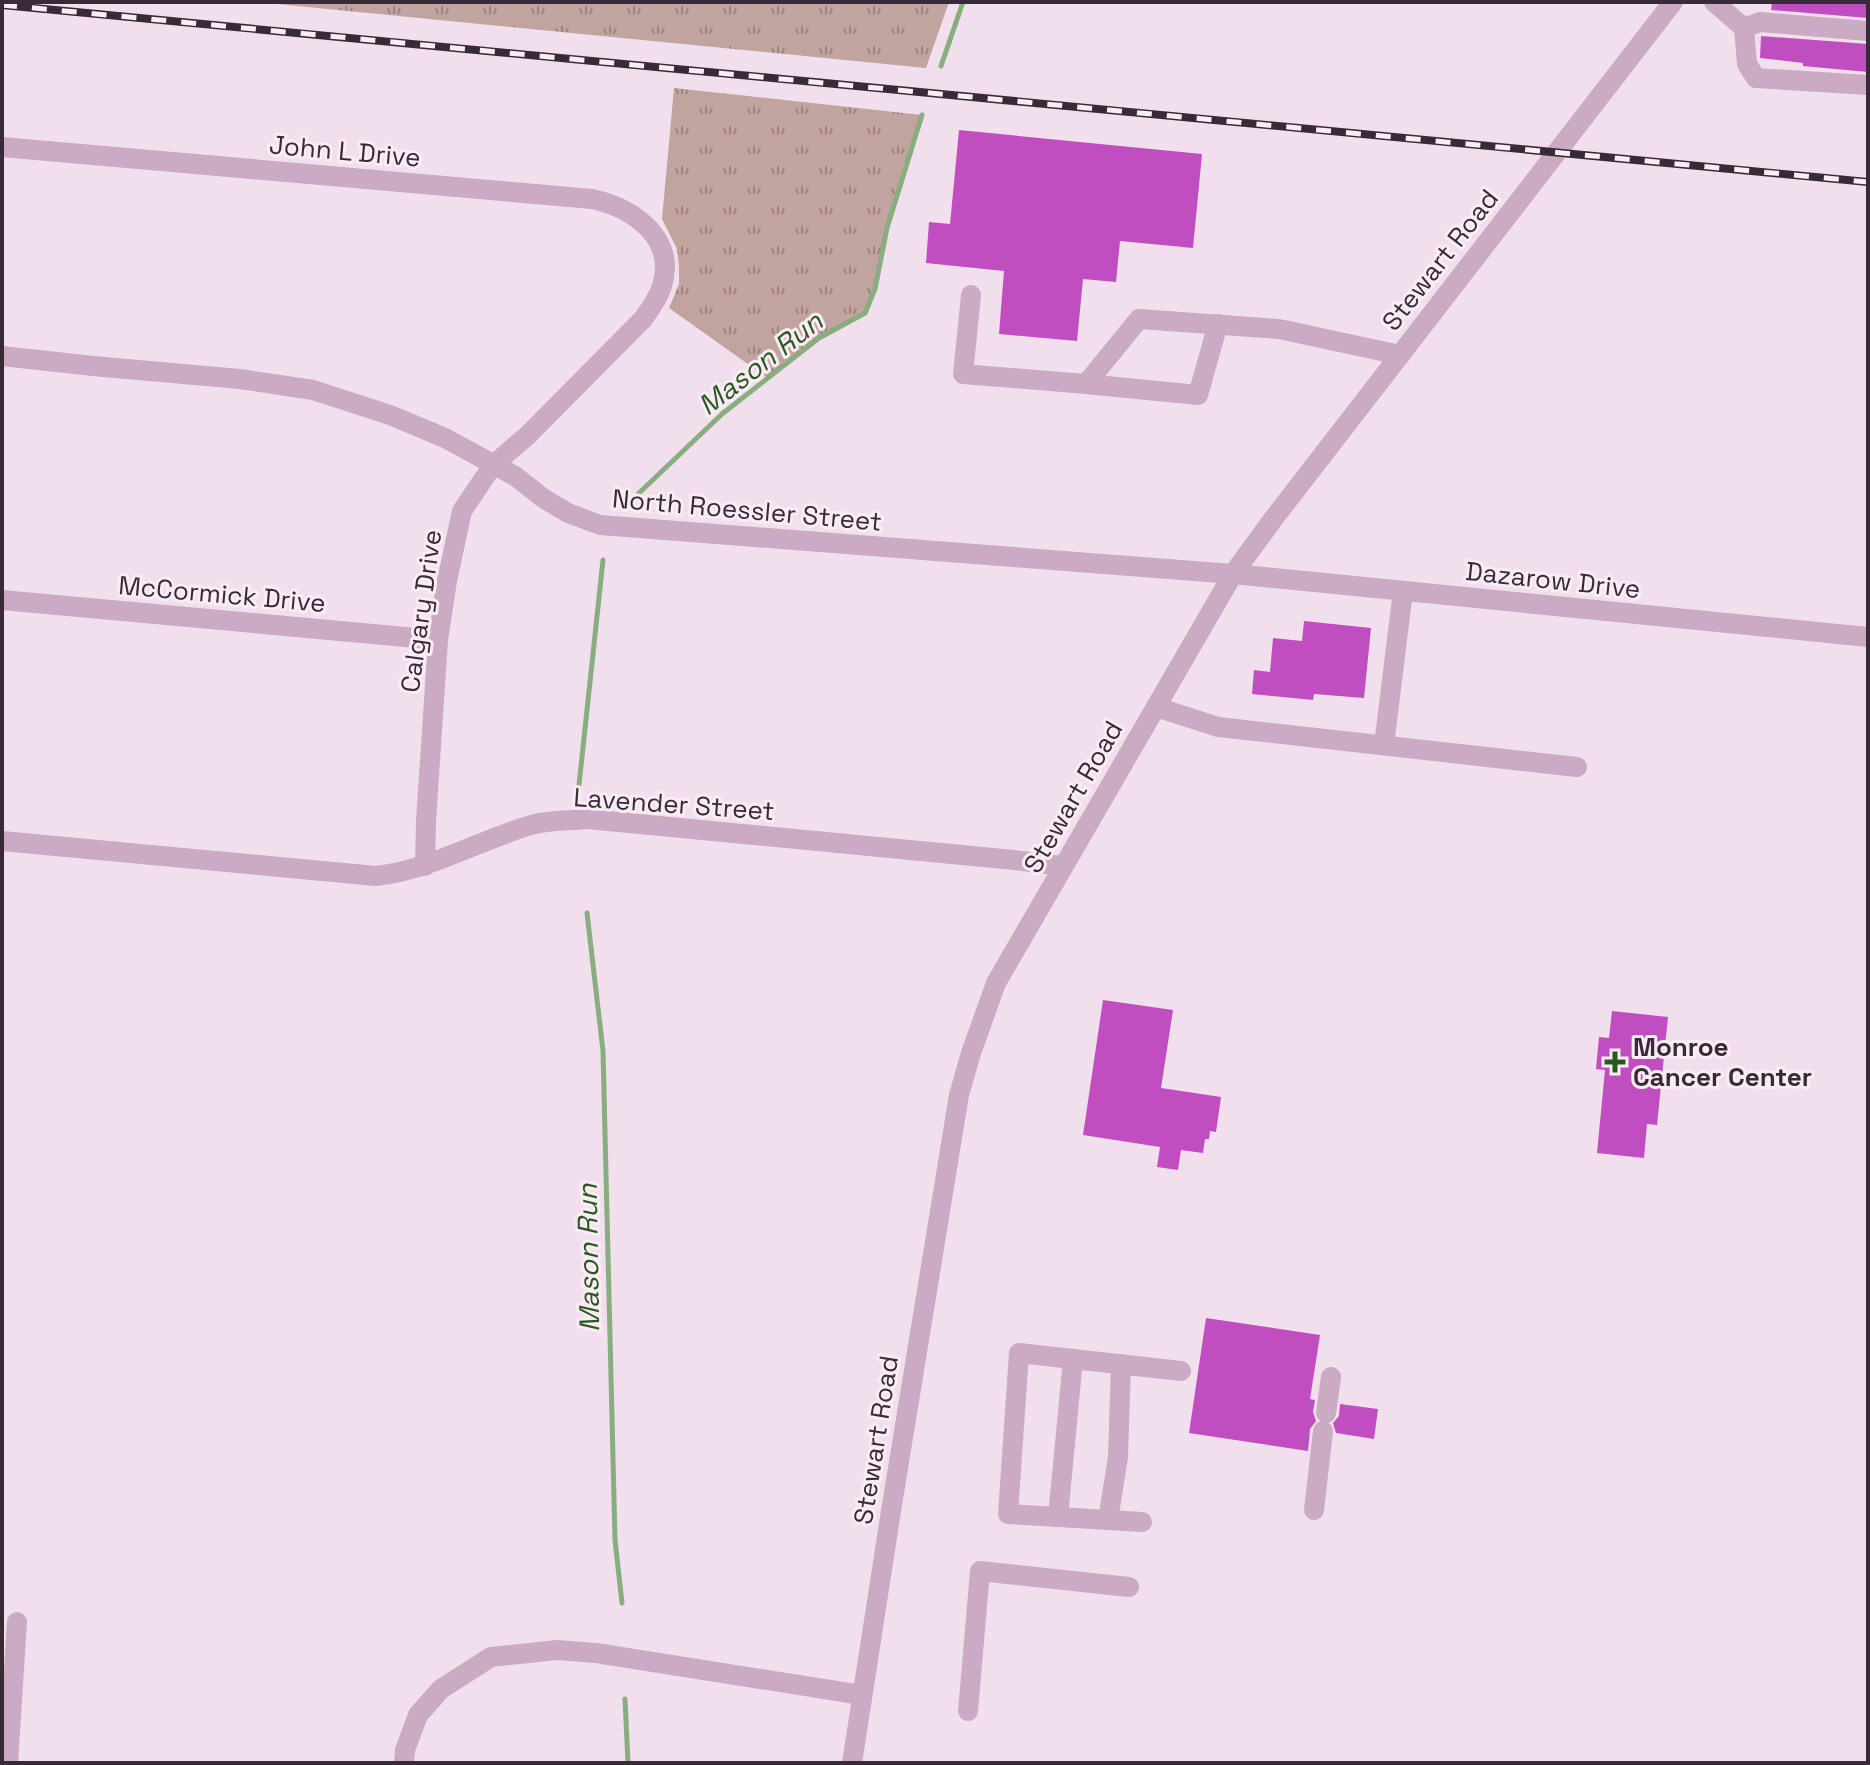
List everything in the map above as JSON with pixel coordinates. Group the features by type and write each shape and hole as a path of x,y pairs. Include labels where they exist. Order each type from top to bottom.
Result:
{"street":[{"name":"Stewart Road","path":"852,1763 959,1095 996,983 1233,574 1673,2"},
{"path":"1714,2 1744,28 1747,64 1756,78 1868,85"},
{"path":"1744,28 1760,22 1868,31"},
{"name":"John L Drive","path":"2,147 592,199 614,204 637,217 652,232 663,250"},
{"name":"Calgary Drive","path":"425,866 438,640 462,511 493,465 527,436 643,319 663,285 663,250"},
{"path":"971,295 963,374 1198,395 1218,324"},
{"path":"1086,384 1139,319 1279,329 1400,355"},
{"name":"North Roessler Street","path":"2,356 240,379 313,390 390,415 445,438 515,476 568,513 600,525 1233,574"},
{"name":"Dazarow Drive","path":"1233,574 1868,637"},
{"path":"1384,745 1403,591"},
{"name":"McCormick Drive","path":"2,600 438,640"},
{"path":"1156,707 1218,727 1577,767"},
{"name":"Lavender Street","path":"2,841 376,876 425,866 535,824 587,819 1063,866"},
{"path":"1142,1522 1008,1514 1019,1353 1181,1371"},
{"path":"1058,1517 1073,1359"},
{"path":"1108,1520 1118,1457 1121,1364"},
{"path":"1314,1510 1331,1377"},
{"path":"968,1711 980,1571 1129,1587"},
{"path":"8,1763 17,1622"},
{"path":"404,1763 405,1750 418,1715 441,1689 491,1657 557,1650 583,1652 862,1695"}],"green space":[{"path":"257,2 949,2 926,68"},
{"path":"674,88 922,115 887,227 875,289 865,313 819,338 769,379 669,308 679,284 677,249 662,219"}],"building":[{"path":"1772,2 1868,2 1868,18 1771,10"},
{"path":"1761,36 1868,44 1868,72 1803,66 1803,63 1760,58"},
{"path":"959,130 1202,154 1193,248 1120,241 1116,282 1083,279 1077,341 999,334 1004,271 926,263 929,222 950,224"},
{"path":"1304,621 1371,628 1364,698 1314,694 1313,700 1252,694 1254,670 1270,672 1273,638 1302,641"},
{"path":"1103,1000 1173,1010 1161,1088 1221,1097 1216,1132 1210,1131 1209,1139 1205,1139 1203,1153 1181,1150 1178,1170 1157,1167 1160,1147 1083,1135"},
{"path":"1612,1011 1668,1017 1657,1125 1647,1124 1644,1158 1597,1153 1605,1070 1596,1069 1599,1037 1609,1038"},
{"path":"1206,1318 1320,1335 1310,1399 1315,1400 1313,1412 1316,1421 1310,1429 1308,1451 1189,1433"},
{"path":"1340,1404 1378,1409 1374,1439 1336,1433 1333,1423 1339,1416"}],"waterway":[{"name":"Mason Run","path":"941,66 963,2"},
{"name":"Mason Run","path":"638,494 722,414 819,338 865,313 875,289 887,228 922,115"},
{"name":"Mason Run","path":"579,785 603,560"},
{"name":"Mason Run","path":"587,913 603,1051 615,1540 622,1603"},
{"name":"Mason Run","path":"625,1699 628,1763"}],"railway":[{"path":"2,5 1868,182"}],"place":[{"name":"Monroe Cancer Center","path":"1615,1062"}]}
